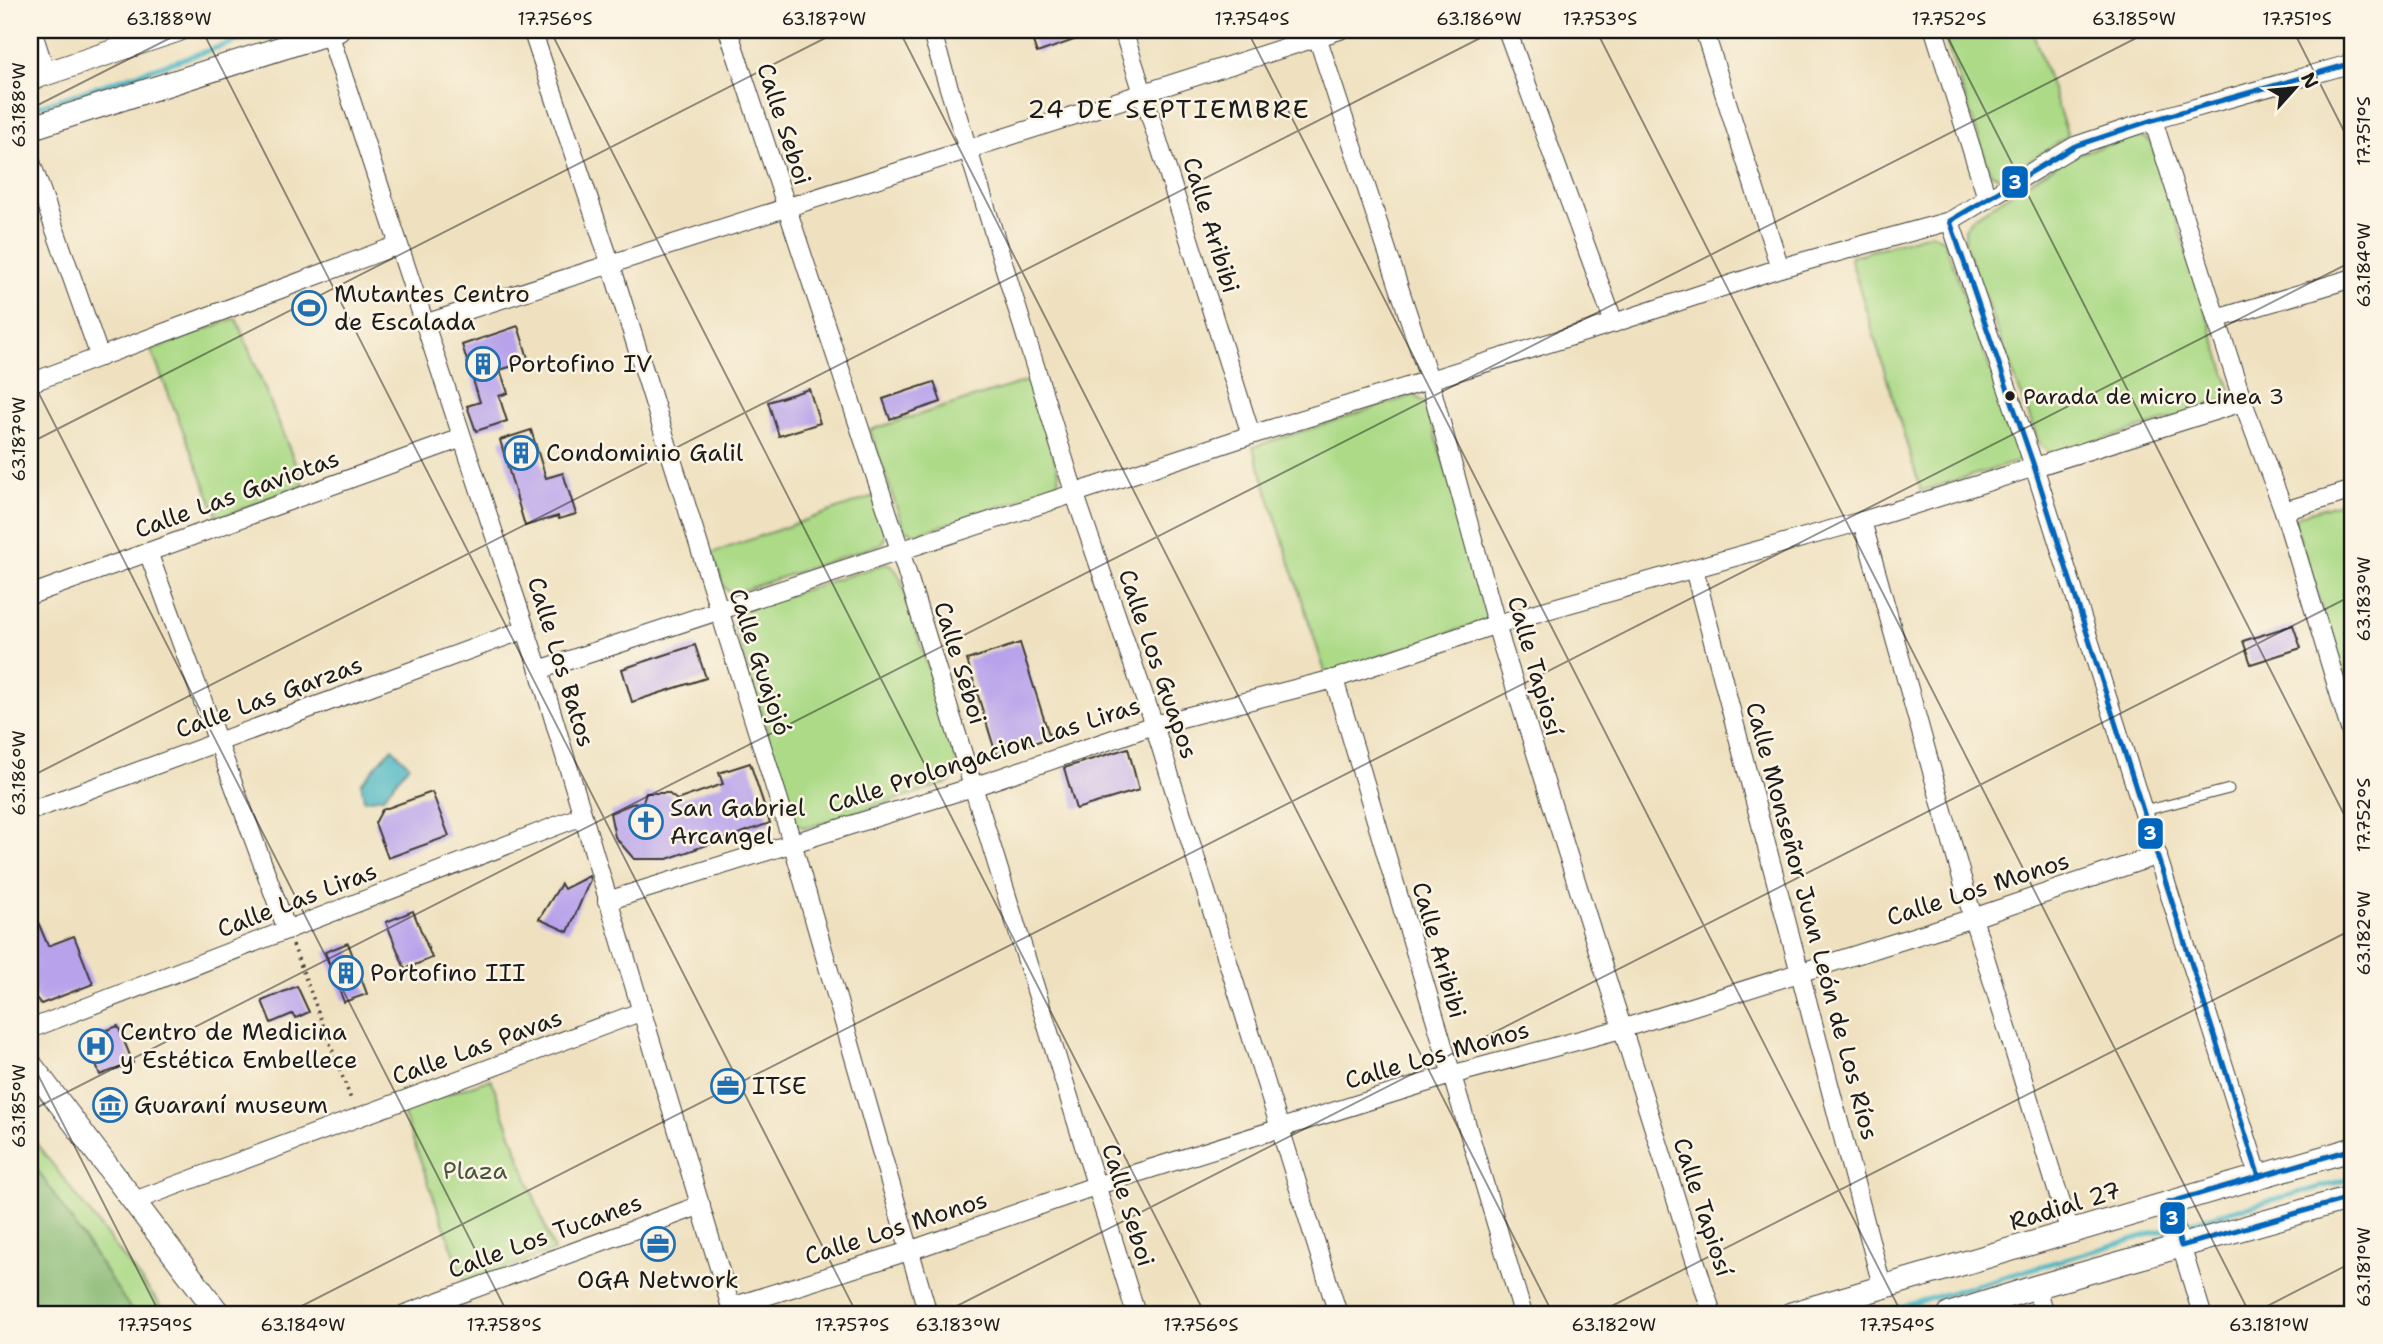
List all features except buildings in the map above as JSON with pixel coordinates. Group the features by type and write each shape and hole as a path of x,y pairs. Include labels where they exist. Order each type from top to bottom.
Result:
{"street":[{"path":"32,30 38,76 178,30"},
{"name":"Calle Guajojó","path":"532,30 611,265 792,842 928,1314"},
{"name":"Calle Seboi","path":"728,30 900,550 1136,1314"},
{"name":"Calle Los Guapos","path":"931,30 1074,492 1154,725 1338,1314"},
{"name":"Calle Aribibi","path":"1123,30 1251,435"},
{"path":"424,324 1144,93 1316,33 1340,30"},
{"path":"1507,30 1614,323"},
{"path":"1704,30 1780,268"},
{"path":"1934,30 1987,198"},
{"path":"30,128 332,31"},
{"name":"Calle Los Batos","path":"332,31 398,245 539,670 732,1311"},
{"name":"Calle Tapiosí","path":"1316,33 1429,379 1497,624 1712,1314"},
{"path":"539,670 1251,435 1614,323 1780,268 1950,221 2075,146 2153,120 2353,62"},
{"path":"2153,120 2216,320 2284,511 2347,704 2353,740"},
{"path":"30,159 100,357"},
{"path":"1950,221 2034,466 2259,1177"},
{"path":"30,383 398,245"},
{"path":"2216,320 2353,278"},
{"name":"Calle Prolongacion Las Liras","path":"607,901 973,787 1154,725 1335,680 1497,624 1862,521 2244,402"},
{"name":"Calle Las Gaviotas","path":"30,595 462,438"},
{"path":"2284,511 2353,490"},
{"path":"1862,521 1973,918 2070,1232"},
{"path":"148,552 287,930"},
{"name":"Calle Monseñor Juan León de Los Ríos","path":"1694,569 1882,1286"},
{"name":"Calle Las Garzas","path":"30,811 526,629"},
{"name":"Calle Aribibi","path":"1335,680 1524,1314"},
{"name":"Calle Las Liras","path":"30,1029 582,816"},
{"name":"Calle Los Monos","path":"732,1311 1096,1185 1451,1075 1621,1029 1973,918 2158,855"},
{"name":"Calle Las Pavas","path":"134,1201 640,1012"},
{"path":"30,1064 219,1314"},
{"name":"Radial 27","path":"1791,1314 2070,1232 2169,1207 2353,1149"},
{"path":"1950,1314 2179,1239 2353,1196"},
{"name":"Calle Los Tucanes","path":"405,1314 701,1205"},
{"path":"2169,1207 2202,1314"},
{"path":"2036,1287 2044,1314"}],"lane":[{"path":"2144,811 2229,789"}],"path":[{"path":"287,930 358,1117"}],"green space":[{"path":"1942,30 2032,30 2068,136 2004,178 1991,174"},
{"path":"2138,136 2146,138 2152,145 2231,390 2224,403 2052,455 2040,445 1965,245 1965,229 1971,219 2070,156"},
{"path":"1932,233 1944,240 2021,457 2017,462 1921,491 1850,257"},
{"path":"236,318 304,485 218,518 151,350"},
{"path":"1030,380 1059,473 1053,489 917,534 904,529 870,430"},
{"path":"1414,395 1425,403 1491,611 1487,620 1326,675 1253,447"},
{"path":"874,496 886,536 881,544 735,593 724,587 712,553"},
{"path":"2353,499 2353,691 2345,683 2294,520 2300,515"},
{"path":"887,563 892,565 900,577 958,766 956,776 948,783 806,828 797,825 792,815 734,624 736,616 742,610"},
{"name":"Plaza","path":"491,1079 554,1251 465,1283 402,1110"},
{"path":"30,1135 167,1314 30,1314"},
{"path":"30,1161 41,1175 134,1314 30,1314"}],"water":[{"path":"392,748 409,765 383,797 364,800 361,783"}],"waterway":[{"path":"30,109 271,30"},
{"path":"1877,1314 2353,1178"}],"transit line":[{"name":"3","path":"2259,1177 2034,466 1950,221 2075,146 2153,120 2353,63"},
{"name":"3","path":"2353,1149 2168,1203 2181,1246 2353,1197"}],"place":[{"name":"Mutantes Centro de Escalada","path":"309,308"},
{"name":"Portofino IV","path":"483,364"},
{"name":"Parada de micro Linea 3","path":"2010,396"},
{"name":"Condominio Galil","path":"521,453"},
{"name":"San Gabriel Arcangel","path":"646,822"},
{"name":"Portofino III","path":"346,973"},
{"name":"Centro de Medicina y Estética Embellece","path":"96,1046"},
{"name":"ITSE","path":"728,1086"},
{"name":"Guaraní museum","path":"110,1105"},
{"name":"OGA Network","path":"658,1244"}],"district":[{"name":"24 DE SEPTIEMBRE","path":"1169,108"}]}
